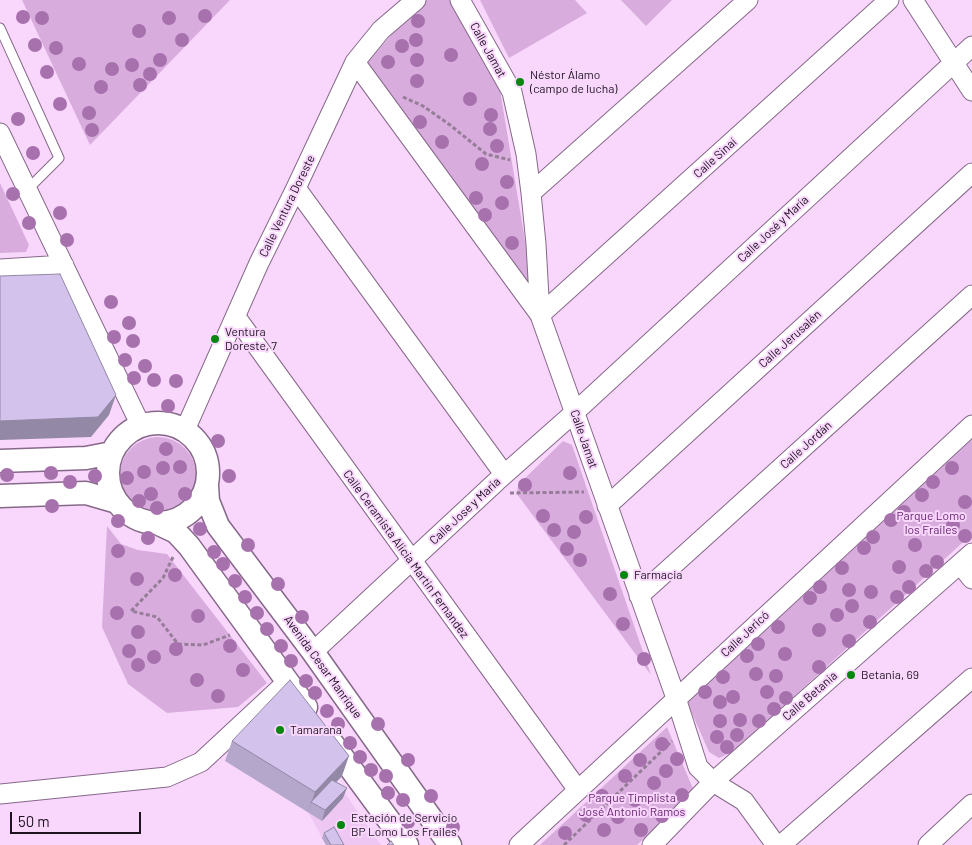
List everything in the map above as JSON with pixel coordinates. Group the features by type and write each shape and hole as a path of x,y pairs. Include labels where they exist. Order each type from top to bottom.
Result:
{"street":[{"name":"Calle Ventura Doreste","path":"184,430 259,263 355,62 381,30 416,0"},
{"path":"531,193 748,0"},
{"name":"Calle Sinaí","path":"540,316 889,0"},
{"path":"913,0 972,91"},
{"name":"Calle Jamat","path":"462,1 512,92 527,161 536,244 540,316 676,698 698,766 713,782 744,801 776,845"},
{"name":"Calle José y María","path":"575,412 972,46"},
{"path":"355,62 540,316"},
{"path":"0,133 141,426"},
{"name":"Calle Jerusalén","path":"605,499 972,173"},
{"path":"296,188 501,477"},
{"path":"0,269 64,265"},
{"name":"Calle Jordán","path":"639,596 972,295"},
{"name":"Calle Ceramista Alicia Martin Fernandez","path":"236,317 578,790"},
{"name":"Calle Jose y Maria","path":"313,652 501,477 575,412"},
{"path":"160,524 176,521 190,513 201,501 207,486 209,470 206,454 197,440 184,430 171,424 156,423 141,426 129,432 119,441 112,453 108,470 109,487 117,502 128,514 143,521 160,524 176,532 189,546 407,845"},
{"name":"Calle Jericó","path":"520,845 972,424"},
{"path":"0,461 86,458 112,453"},
{"name":"Avenida Cesar Manrique","path":"207,486 208,501 218,526 313,652 450,845"},
{"path":"0,496 86,493 117,502"},
{"path":"966,558 972,579"},
{"name":"Calle Betania","path":"652,845 713,782 966,558"},
{"path":"781,845 972,678"},
{"path":"0,794 166,777 201,762 287,682"},
{"path":"928,845 972,804"}],"lane":[{"path":"0,28 59,158 27,190"}],"path":[{"path":"377,92 387,89 423,106 486,154 508,160 527,161"},
{"path":"501,477 509,493 605,499"},
{"path":"189,546 175,554 163,578 131,611 157,617 178,644 203,645 248,628"},
{"path":"564,845 685,728"}],"shaded area":[{"name":"Estación de Servicio BP Lomo Los Frailes","path":"337,782 381,845 326,845 308,812"}],"green space":[{"path":"22,0 230,0 90,145"},
{"path":"422,0 454,0 499,84 535,301 363,67"},
{"path":"480,0 575,0 587,13 509,58"},
{"path":"621,0 672,0 646,26"},
{"path":"0,183 29,245 26,252 0,253"},
{"name":"Parque Lomo los Frailes","path":"972,435 972,534 733,752 719,758 709,752 687,702"},
{"path":"158,437 172,440 185,448 193,461 196,475 193,489 185,502 172,510 158,513 144,510 131,502 123,489 120,475 123,461 131,448 144,440"},
{"path":"563,441 572,445 651,675 517,494 518,485"},
{"path":"107,526 121,544 138,550 167,554 267,683 238,707 167,713 128,684 102,627"},
{"name":"Parque Timplista José Antonio Ramos","path":"667,727 694,791 637,845 540,845"}],"building":[{"path":"60,274 116,395 98,417 0,421 0,276"},
{"name":"Tamarana","path":"290,680 349,756 315,792 232,741"},
{"path":"332,780 347,788 325,810 311,802"},
{"path":"334,827 344,845 331,845 324,833"}],"place":[{"name":"Néstor Álamo (campo de lucha)","path":"520,82"},
{"name":"Ventura Doreste, 7","path":"215,339"},
{"name":"Farmacia","path":"624,575"},
{"name":"Betania, 69","path":"851,675"},
{"name":"Tamarana","path":"280,730"},
{"name":"Estación de Servicio BP Lomo Los Frailes","path":"341,825"}]}
